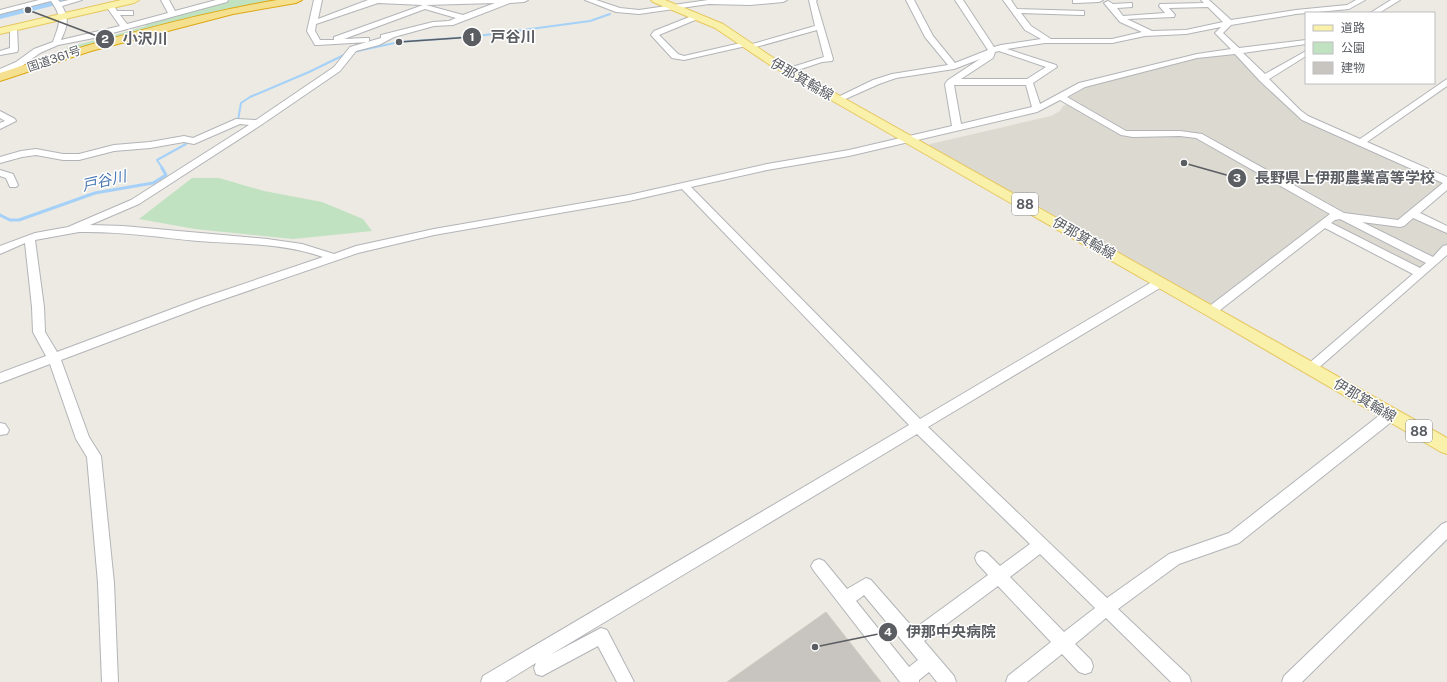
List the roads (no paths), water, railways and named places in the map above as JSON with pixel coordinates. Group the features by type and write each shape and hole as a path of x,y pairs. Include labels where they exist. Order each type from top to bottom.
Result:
{"highway":[{"name":"国道361号","path":"0,77 87,48 233,11 296,0"}],"main road":[{"path":"0,32 65,17 112,9 134,0"},
{"name":"伊那箕輪線","path":"656,0 674,6 719,26 747,46 789,71 1161,282 1447,447"}],"street":[{"path":"0,12 48,0"},
{"path":"56,43 64,25 65,17 57,3 78,0"},
{"path":"165,0 172,13"},
{"path":"0,63 56,43 224,0"},
{"path":"318,0 311,32 318,43 322,44 391,36 433,24 450,23 510,0"},
{"path":"313,23 373,0 399,3 524,0"},
{"path":"588,0 633,12 709,2 750,3 783,0"},
{"path":"789,71 821,60 829,59 812,1 813,0"},
{"path":"910,0 929,37 954,67"},
{"path":"951,82 1029,82 1053,67 995,49 959,0"},
{"path":"1006,0 1028,28 1049,41"},
{"path":"1076,1 1099,0"},
{"path":"838,99 876,82 895,76 954,67 978,58 995,49 1020,43 1049,41 1112,42 1149,33 1186,32 1296,12 1349,7 1360,0"},
{"path":"1376,12 1396,0"},
{"path":"322,44 439,1"},
{"path":"1108,3 1122,18 1149,33"},
{"path":"1108,3 1129,5"},
{"path":"1122,18 1133,16 1171,15 1163,6 1208,3 1230,23"},
{"path":"425,6 465,18"},
{"path":"112,9 130,13"},
{"path":"112,9 125,26"},
{"path":"1014,11 1081,13"},
{"path":"697,16 655,35 675,56 684,58 747,46 820,27"},
{"path":"384,22 417,29"},
{"path":"1230,23 1219,33 1292,108 1305,118 1447,181"},
{"path":"0,52 14,50 13,28"},
{"path":"67,231 135,202 258,123 337,69 351,52 391,36"},
{"path":"0,378 200,304 356,250 434,232 622,199 767,167 849,153 909,140 957,127 1036,109 1082,85 1197,56 1305,42"},
{"path":"957,127 949,84 990,56 995,49"},
{"path":"0,72 19,64 37,51"},
{"path":"1263,78 1305,54"},
{"path":"1029,82 1036,109"},
{"path":"1361,142 1447,82"},
{"path":"1059,96 1124,132 1135,134 1185,133 1199,136 1340,216 1434,262"},
{"path":"0,114 12,121 0,126"},
{"path":"0,160 21,154 36,152 63,157 79,157 114,148 150,145 184,139 194,141 239,121 258,123"},
{"path":"0,150 21,154"},
{"path":"0,173 10,176 13,185"},
{"path":"1211,311 1325,224 1332,217 1340,216 1400,224 1447,185"},
{"path":"684,186 919,427 1183,682"},
{"path":"1413,214 1447,230"},
{"path":"1325,224 1421,273"},
{"path":"0,249 30,239 67,231 104,228 253,241 316,250 335,258"},
{"path":"30,239 38,306 39,332 54,358 83,439 94,456 106,583 110,682"},
{"path":"1311,368 1434,262 1447,249"},
{"path":"490,682 1161,282"},
{"path":"1014,682 1106,608 1174,559 1234,538 1390,415"},
{"path":"1290,682 1447,529"},
{"path":"912,640 1041,545"},
{"path":"982,558 1085,666"},
{"path":"819,566 910,680 930,661"},
{"path":"845,599 866,584 948,682"},
{"path":"542,668 601,636 626,682"}],"waterway":[{"path":"0,16 64,0"},
{"name":"戸谷川","path":"353,52 399,42 470,37 590,21 610,14"},
{"name":"戸谷川","path":"236,121 238,120 241,103 250,97 309,72 348,53"},
{"name":"戸谷川","path":"163,169 157,160 186,144"},
{"name":"戸谷川","path":"0,215 10,220 19,220 95,193 153,183 166,175 162,168"}],"place":[{"name":"小沢川","path":"28,10"},
{"name":"戸谷川","path":"399,42"},
{"name":"長野県上伊那農業高等学校","path":"1184,163"},
{"name":"伊那中央病院","path":"815,647"}]}
